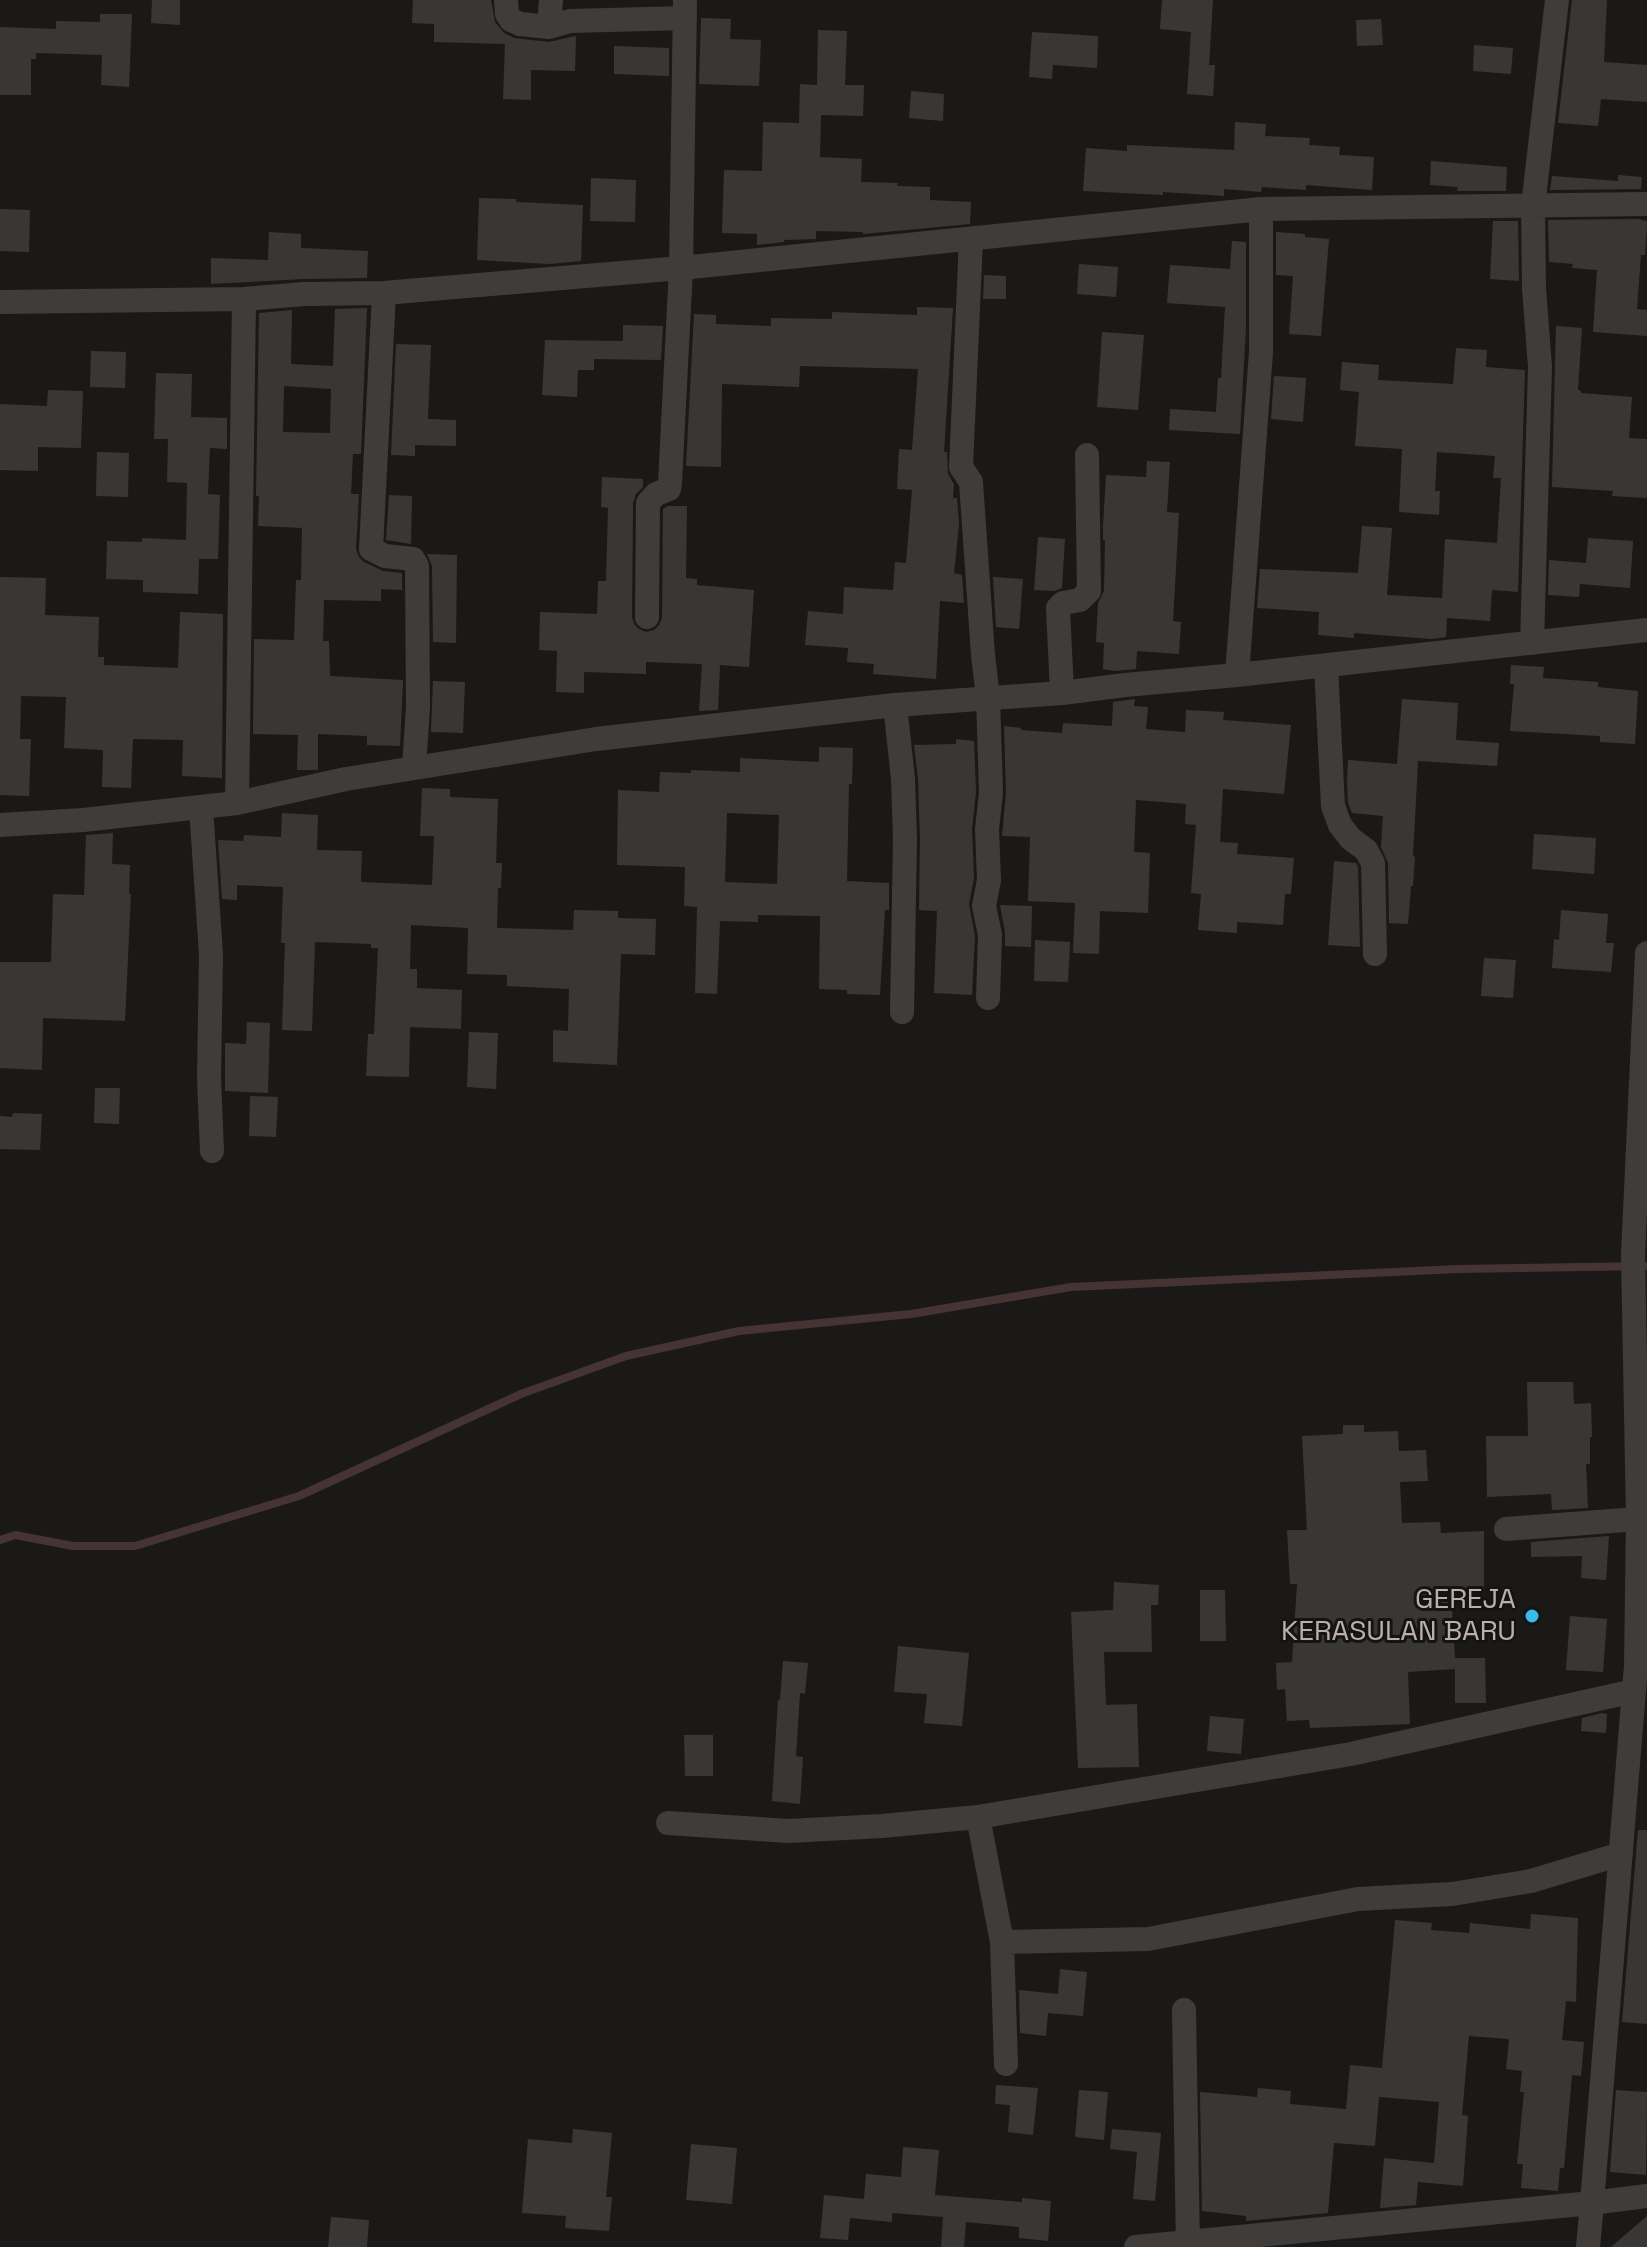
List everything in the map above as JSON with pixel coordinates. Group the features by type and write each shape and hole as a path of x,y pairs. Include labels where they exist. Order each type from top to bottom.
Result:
{"street":[{"path":"506,0 507,14 511,20 549,27 570,21 685,9 681,268 670,483 669,489 656,494 648,503 647,617"},
{"path":"549,27 551,0"},
{"path":"1532,643 1540,367 1534,288 1533,206 1557,0"},
{"path":"0,302 244,299 304,294 384,293 681,268 1261,209 1647,204"},
{"path":"1237,675 1261,352 1261,209"},
{"path":"971,239 961,467 971,482 988,697 991,793 987,829 989,880 984,906 990,935 988,998"},
{"path":"384,293 371,549 385,556 413,559 417,566 418,707 414,767"},
{"path":"237,803 244,299"},
{"path":"1062,693 1058,608 1063,603 1080,600 1089,591 1087,455"},
{"path":"0,825 83,820 237,803 346,779 596,739 895,705 1062,693 1647,630"},
{"path":"1326,666 1333,806 1340,825 1351,839 1366,850 1373,863 1375,954"},
{"path":"895,705 903,779 905,839 902,1012"},
{"path":"201,808 211,954 209,1078 212,1151"},
{"path":"1588,2247 1621,1854 1639,1719 1634,1691 1642,1664 1633,1255 1647,953"},
{"path":"1506,1529 1638,1519"},
{"path":"668,1823 789,1831 978,1817 1351,1754 1634,1691"},
{"path":"978,1817 1002,1942 1006,2064"},
{"path":"1002,1942 1148,1939 1358,1899 1452,1894 1531,1881 1621,1854"},
{"path":"1184,2010 1188,2244"},
{"path":"1136,2247 1292,2239 1647,2196"}],"building":[{"path":"152,0 180,0 180,25 151,23"},
{"path":"413,0 491,0 495,22 504,33 514,38 549,42 576,36 575,71 531,70 531,100 503,99 505,44 434,42 434,24 412,23"},
{"path":"1162,0 1213,0 1209,65 1215,65 1213,96 1187,94 1191,32 1160,29"},
{"path":"1572,0 1607,0 1604,62 1647,65 1647,102 1601,99 1598,126 1558,123"},
{"path":"100,14 132,14 129,87 101,85 102,55 36,53 36,59 31,59 31,95 0,95 0,27 56,29 56,21 100,22"},
{"path":"701,18 731,19 730,39 761,40 759,86 699,84"},
{"path":"1381,19 1383,45 1357,46 1356,20"},
{"path":"818,30 847,31 845,85 864,85 863,116 821,115 820,157 862,159 861,182 930,187 930,200 971,202 970,224 863,234 816,231 816,239 757,245 757,234 722,233 724,170 762,171 763,122 799,123 800,84 817,85"},
{"path":"1032,32 1098,36 1097,68 1053,65 1052,79 1029,77"},
{"path":"1474,45 1513,48 1511,74 1473,71"},
{"path":"614,46 669,48 669,76 614,74"},
{"path":"911,91 944,94 943,121 909,118"},
{"path":"1235,122 1266,124 1265,136 1310,138 1309,145 1340,147 1339,155 1374,157 1372,190 1306,185 1306,190 1262,187 1261,192 1224,189 1224,196 1083,191 1086,148 1127,151 1127,145 1234,150"},
{"path":"1431,161 1507,167 1506,191 1457,191 1458,187 1430,185"},
{"path":"1618,175 1642,177 1641,189 1550,190 1552,176 1618,181"},
{"path":"591,178 636,180 635,222 590,221"},
{"path":"479,198 583,205 581,261 549,264 477,260"},
{"path":"0,209 30,210 29,252 0,251"},
{"path":"1548,220 1647,221 1647,227 1645,255 1641,255 1637,309 1647,310 1647,336 1593,332 1597,270 1549,262"},
{"path":"1493,221 1518,221 1519,281 1490,279"},
{"path":"269,232 301,234 301,248 368,251 367,278 211,284 211,258 268,260"},
{"path":"1276,232 1329,239 1321,336 1289,334 1293,276 1276,275"},
{"path":"1232,241 1246,242 1246,327 1240,434 1169,430 1170,409 1216,412 1225,307 1167,303 1170,265 1230,269"},
{"path":"1079,264 1118,267 1116,297 1077,294"},
{"path":"984,275 1006,276 1006,299 983,299"},
{"path":"917,307 953,308 944,452 947,452 948,474 954,484 953,498 957,498 959,524 954,573 962,575 964,603 940,601 936,679 873,674 874,664 847,662 848,648 805,645 808,611 843,614 844,587 893,590 895,562 906,563 912,490 897,489 899,449 912,450 918,369 800,366 799,387 722,384 721,467 686,466 694,314 716,315 716,324 771,326 771,318 832,319 832,312 917,315"},
{"path":"367,308 361,454 353,454 351,494 359,494 356,549 364,562 383,571 402,573 402,590 381,589 381,601 324,600 323,641 329,641 330,676 403,680 400,746 367,745 367,736 318,734 318,770 297,770 298,735 253,734 254,639 294,640 296,580 301,580 302,528 258,526 259,313 292,310 291,364 333,366 335,309","holes":["284,386 331,389 330,433 283,432"]},
{"path":"623,325 663,326 661,360 594,359 594,370 578,370 577,397 542,395 545,340 623,341"},
{"path":"1556,326 1582,328 1578,390 1581,393 1632,397 1629,438 1647,439 1647,498 1612,496 1613,491 1552,487"},
{"path":"1102,332 1144,335 1138,410 1097,407"},
{"path":"396,344 431,345 428,419 456,420 456,446 415,445 415,456 391,455"},
{"path":"1456,348 1487,350 1486,367 1525,370 1518,592 1492,590 1490,621 1447,618 1446,637 1431,639 1354,633 1354,638 1318,635 1319,612 1257,608 1260,569 1358,573 1362,526 1392,528 1387,595 1442,598 1445,539 1497,543 1501,478 1493,478 1495,456 1437,452 1435,491 1440,491 1439,515 1399,512 1402,449 1355,446 1359,392 1340,390 1342,362 1379,365 1378,380 1453,384"},
{"path":"91,351 126,352 125,388 90,387"},
{"path":"156,373 192,374 191,417 227,418 227,449 210,448 208,494 220,495 218,559 199,559 198,594 143,592 143,580 106,579 107,541 142,542 142,538 186,540 187,483 167,482 168,439 154,439"},
{"path":"1274,376 1306,378 1303,422 1271,419"},
{"path":"48,390 83,391 81,448 38,447 38,471 0,470 0,404 47,406"},
{"path":"97,452 129,453 128,497 96,496"},
{"path":"1147,461 1170,462 1167,512 1179,513 1173,621 1181,622 1179,654 1137,651 1136,669 1103,669 1104,643 1096,642 1098,603 1104,591 1106,475 1146,477"},
{"path":"602,477 643,479 643,487 633,503 632,617 639,629 646,632 654,630 662,618 663,509 668,506 687,506 686,578 697,579 697,585 754,590 749,667 720,665 718,710 699,711 702,664 646,662 646,674 584,672 584,693 556,692 557,651 539,650 540,612 597,614 598,581 606,581 608,508 601,507"},
{"path":"389,495 412,496 411,544 386,540"},
{"path":"1038,537 1065,539 1062,588 1054,591 1034,590"},
{"path":"1588,538 1633,541 1630,588 1580,584 1579,597 1548,595 1549,560 1586,563"},
{"path":"427,554 457,555 456,643 433,642 432,566"},
{"path":"0,577 46,578 45,615 99,617 98,657 104,657 104,665 178,668 180,612 223,614 222,778 182,776 183,740 133,739 131,788 102,787 103,750 64,748 66,697 21,696 20,739 31,739 29,796 0,795"},
{"path":"993,577 1023,579 1019,629 996,627"},
{"path":"1511,665 1544,667 1543,678 1598,682 1598,687 1638,691 1635,744 1600,742 1600,736 1510,731 1514,684 1510,684"},
{"path":"433,681 465,682 463,733 431,732"},
{"path":"1135,699 1134,706 1148,707 1146,729 1185,732 1186,710 1224,712 1223,720 1291,725 1284,794 1223,789 1220,842 1238,843 1237,854 1294,858 1291,894 1285,894 1283,925 1237,922 1237,933 1198,930 1201,894 1191,893 1196,825 1185,824 1186,804 1136,800 1134,852 1150,853 1148,913 1100,911 1099,954 1073,953 1075,903 1028,901 1030,837 1002,836 1006,793 1004,726 1062,733 1063,723 1112,726 1113,702"},
{"path":"1402,699 1458,703 1456,740 1499,743 1497,766 1418,761 1415,857 1408,924 1389,923 1388,863 1381,847 1383,816 1352,813 1347,782 1348,760 1397,764"},
{"path":"956,739 974,741 974,878 969,904 975,936 972,995 934,993 937,911 919,910 920,838 914,745 956,744"},
{"path":"819,747 853,748 847,881 889,883 880,995 819,989 820,916 758,915 758,922 720,921 717,994 695,993 697,907 684,906 685,867 617,865 618,790 659,792 660,772 740,772 740,758 819,762","holes":["727,813 779,815 777,884 725,882"]},
{"path":"422,788 450,789 450,797 498,799 496,863 502,863 497,928 573,930 574,910 618,911 618,918 656,919 655,955 621,954 617,1065 553,1062 553,1030 568,1031 569,989 507,986 507,975 467,974 468,928 411,925 410,969 417,969 417,988 462,990 461,1029 410,1027 409,1077 366,1076 368,1034 374,1034 378,948 371,948 371,944 315,942 312,1031 282,1030 283,887 237,885 237,900 222,899 218,840 243,841 244,835 281,837 282,813 318,815 317,850 362,851 361,882 432,885 434,836 420,836"},
{"path":"113,833 112,864 130,865 125,1021 43,1018 42,1070 0,1068 0,962 51,962 53,894 84,895 86,835"},
{"path":"1534,834 1596,838 1594,874 1532,869"},
{"path":"1334,861 1356,863 1358,867 1360,947 1328,945"},
{"path":"1000,905 1032,906 1031,947 1005,946"},
{"path":"1561,910 1608,914 1606,943 1614,943 1611,972 1552,968 1554,939 1559,940"},
{"path":"1035,940 1070,942 1068,982 1034,981"},
{"path":"1484,958 1516,960 1513,998 1481,996"},
{"path":"247,1022 270,1023 268,1093 225,1091 225,1043 246,1044"},
{"path":"469,1032 498,1033 496,1089 467,1087"},
{"path":"95,1088 120,1088 119,1124 94,1123"},
{"path":"250,1096 278,1097 276,1137 249,1136"},
{"path":"13,1113 42,1114 40,1150 0,1149 0,1116 12,1117"},
{"path":"1527,1382 1573,1382 1574,1404 1591,1403 1590,1464 1586,1464 1588,1508 1552,1510 1551,1494 1487,1497 1486,1436 1528,1436"},
{"path":"1343,1425 1364,1425 1364,1432 1398,1431 1399,1451 1426,1450 1428,1481 1400,1482 1402,1523 1440,1522 1441,1533 1484,1531 1484,1590 1451,1591 1455,1658 1485,1658 1486,1703 1455,1703 1455,1669 1408,1672 1410,1724 1310,1728 1309,1720 1287,1721 1285,1689 1277,1690 1276,1663 1292,1662 1297,1584 1290,1584 1287,1530 1307,1530 1302,1436 1343,1434"},
{"path":"1609,1536 1606,1580 1581,1578 1582,1556 1531,1557 1531,1542"},
{"path":"1114,1582 1159,1585 1158,1605 1151,1605 1152,1652 1104,1652 1106,1705 1137,1704 1139,1767 1078,1768 1071,1612 1113,1610"},
{"path":"1200,1590 1225,1590 1226,1641 1200,1641"},
{"path":"1570,1616 1607,1619 1603,1672 1566,1670"},
{"path":"898,1646 969,1653 962,1726 924,1723 927,1694 894,1692"},
{"path":"783,1661 808,1663 805,1694 800,1693 796,1756 803,1757 800,1804 772,1801"},
{"path":"1607,1714 1606,1733 1581,1731 1582,1718"},
{"path":"1210,1716 1244,1719 1241,1754 1207,1751"},
{"path":"684,1735 713,1735 713,1776 685,1776"},
{"path":"1638,1830 1647,1830 1647,2024 1622,2022"},
{"path":"1531,1914 1578,1918 1576,2002 1566,2001 1562,2040 1584,2042 1581,2076 1572,2075 1564,2168 1560,2168 1558,2191 1521,2188 1523,2164 1517,2164 1524,2092 1520,2092 1522,2071 1506,2069 1509,2039 1469,2036 1462,2115 1468,2116 1463,2186 1418,2182 1416,2205 1380,2208 1384,2158 1434,2163 1439,2102 1379,2097 1375,2146 1334,2143 1328,2213 1246,2221 1246,2216 1202,2211 1200,2092 1257,2097 1258,2088 1291,2091 1290,2104 1346,2109 1350,2065 1382,2068 1395,1920 1432,1923 1431,1930 1469,1933 1470,1923 1530,1929"},
{"path":"1060,1969 1087,1972 1083,2016 1048,2013 1046,2036 1020,2033 1019,1990 1058,1994"},
{"path":"996,2085 1038,2088 1033,2135 1008,2132 1010,2105 995,2104"},
{"path":"1079,2090 1108,2092 1104,2140 1075,2137"},
{"path":"1616,2090 1647,2092 1646,2175 1610,2172"},
{"path":"573,2129 612,2133 606,2197 612,2197 609,2231 565,2228 566,2216 522,2213 528,2139 572,2143"},
{"path":"1112,2129 1161,2133 1155,2201 1133,2199 1137,2152 1110,2149"},
{"path":"691,2144 737,2148 732,2204 686,2200"},
{"path":"903,2147 939,2150 935,2195 1022,2202 1022,2198 1051,2201 1048,2241 1019,2238 1019,2227 966,2222 964,2247 941,2247 943,2217 892,2213 892,2222 850,2218 848,2240 820,2238 824,2195 864,2199 866,2174 901,2177"},
{"path":"1647,2216 1647,2247 1611,2247"},
{"path":"331,2217 369,2220 367,2247 328,2247"}],"waterway":[{"path":"0,1540 15,1535 73,1546 135,1546 299,1496 521,1394 626,1356 739,1331 911,1314 1071,1287 1458,1269 1647,1266"}],"place":[{"name":"GEREJA KERASULAN BARU","path":"1532,1616"}]}
